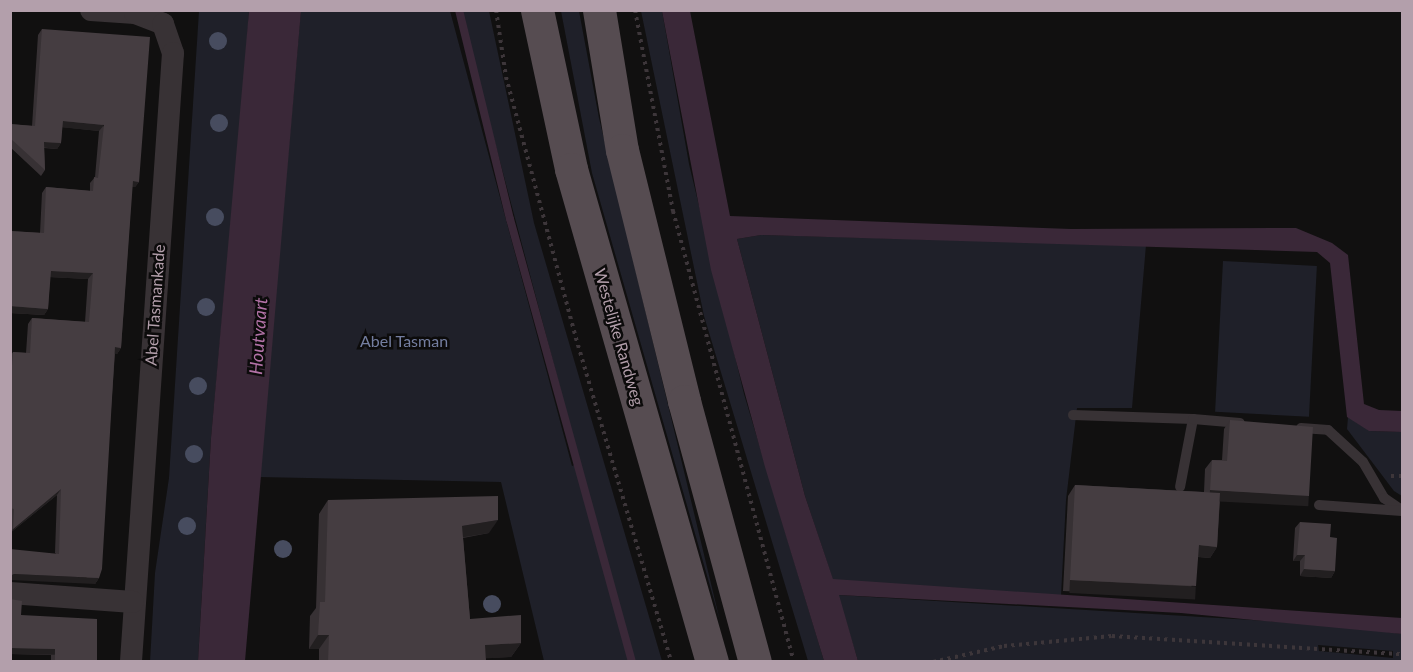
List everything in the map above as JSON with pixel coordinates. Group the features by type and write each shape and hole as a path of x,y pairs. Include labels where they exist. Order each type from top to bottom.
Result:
{"main road":[{"name":"Westelijke Randweg","path":"537,10 571,169 712,662"},
{"path":"599,10 622,150 684,401 755,662"}],"street":[{"name":"Abel Tasmankade","path":"91,10 135,13 163,24 173,53 133,602 131,662"},
{"path":"10,592 133,602"}],"lane":[{"path":"1073,415 1193,419 1249,424"},
{"path":"1180,488 1193,419"},
{"path":"1283,426 1328,430 1363,462 1384,498 1402,511"},
{"path":"1319,505 1402,511"}],"path":[{"path":"496,10 506,77 536,189 671,662"},
{"path":"635,10 673,211 794,662"},
{"path":"933,662 1004,646 1112,636 1402,654"}],"green space":[{"name":"Abel Tasman","path":"301,10 450,11 572,466 580,463 460,11 489,11 534,223 662,661 544,661 501,482 259,477"},
{"path":"199,11 249,11 245,72 211,438 198,661 150,662 155,573 169,478"},
{"path":"561,11 579,11 599,118 720,621 592,173"},
{"path":"641,11 662,11 689,164 744,394 824,661 808,661 704,316"},
{"path":"761,235 1146,245 1132,408 1077,408 1066,500 1061,596 833,580 805,496 737,239"},
{"path":"1223,261 1317,266 1309,417 1215,412"},
{"path":"1348,417 1370,431 1402,432 1402,496 1394,491 1347,429"},
{"path":"838,595 1334,625 1402,634 1402,661 858,661","holes":["1318,645 1393,651 1393,658 1319,651"]}],"water":[{"name":"Houtvaart","path":"249,11 301,11 245,661 198,661 211,438"},
{"path":"662,11 690,11 730,216 1071,229 1296,228 1332,243 1348,255 1364,404 1379,410 1402,411 1402,432 1369,431 1347,417 1330,263 1317,252 761,235 737,239 805,496 833,579 1402,618 1402,634 1181,613 839,595 858,661 824,661 765,467 711,270"}],"building":[{"path":"42,29 150,37 139,182 133,181 121,348 115,347 102,569 99,578 14,574 10,576 10,549 59,554 61,489 13,529 14,509 10,508 10,392 13,352 30,353 32,318 89,322 93,273 51,271 48,309 10,306 10,231 44,233 46,187 93,191 94,177 98,178 104,125 63,121 61,143 44,142 45,170 10,138 10,124 35,126"},
{"path":"1230,420 1313,427 1309,496 1210,490 1212,460 1227,461"},
{"path":"1075,485 1220,493 1217,547 1199,545 1196,586 1070,580"},
{"path":"498,496 498,520 462,526 470,619 521,615 521,643 485,645 486,662 328,662 329,635 318,635 320,602 325,602 328,500"},
{"path":"1300,522 1331,524 1330,537 1337,538 1335,571 1304,569 1305,555 1297,555"},
{"path":"10,599 22,601 21,615 97,619 97,662 55,662 55,649 10,648"}],"waterway":[{"path":"459,10 510,219 632,662"}]}
